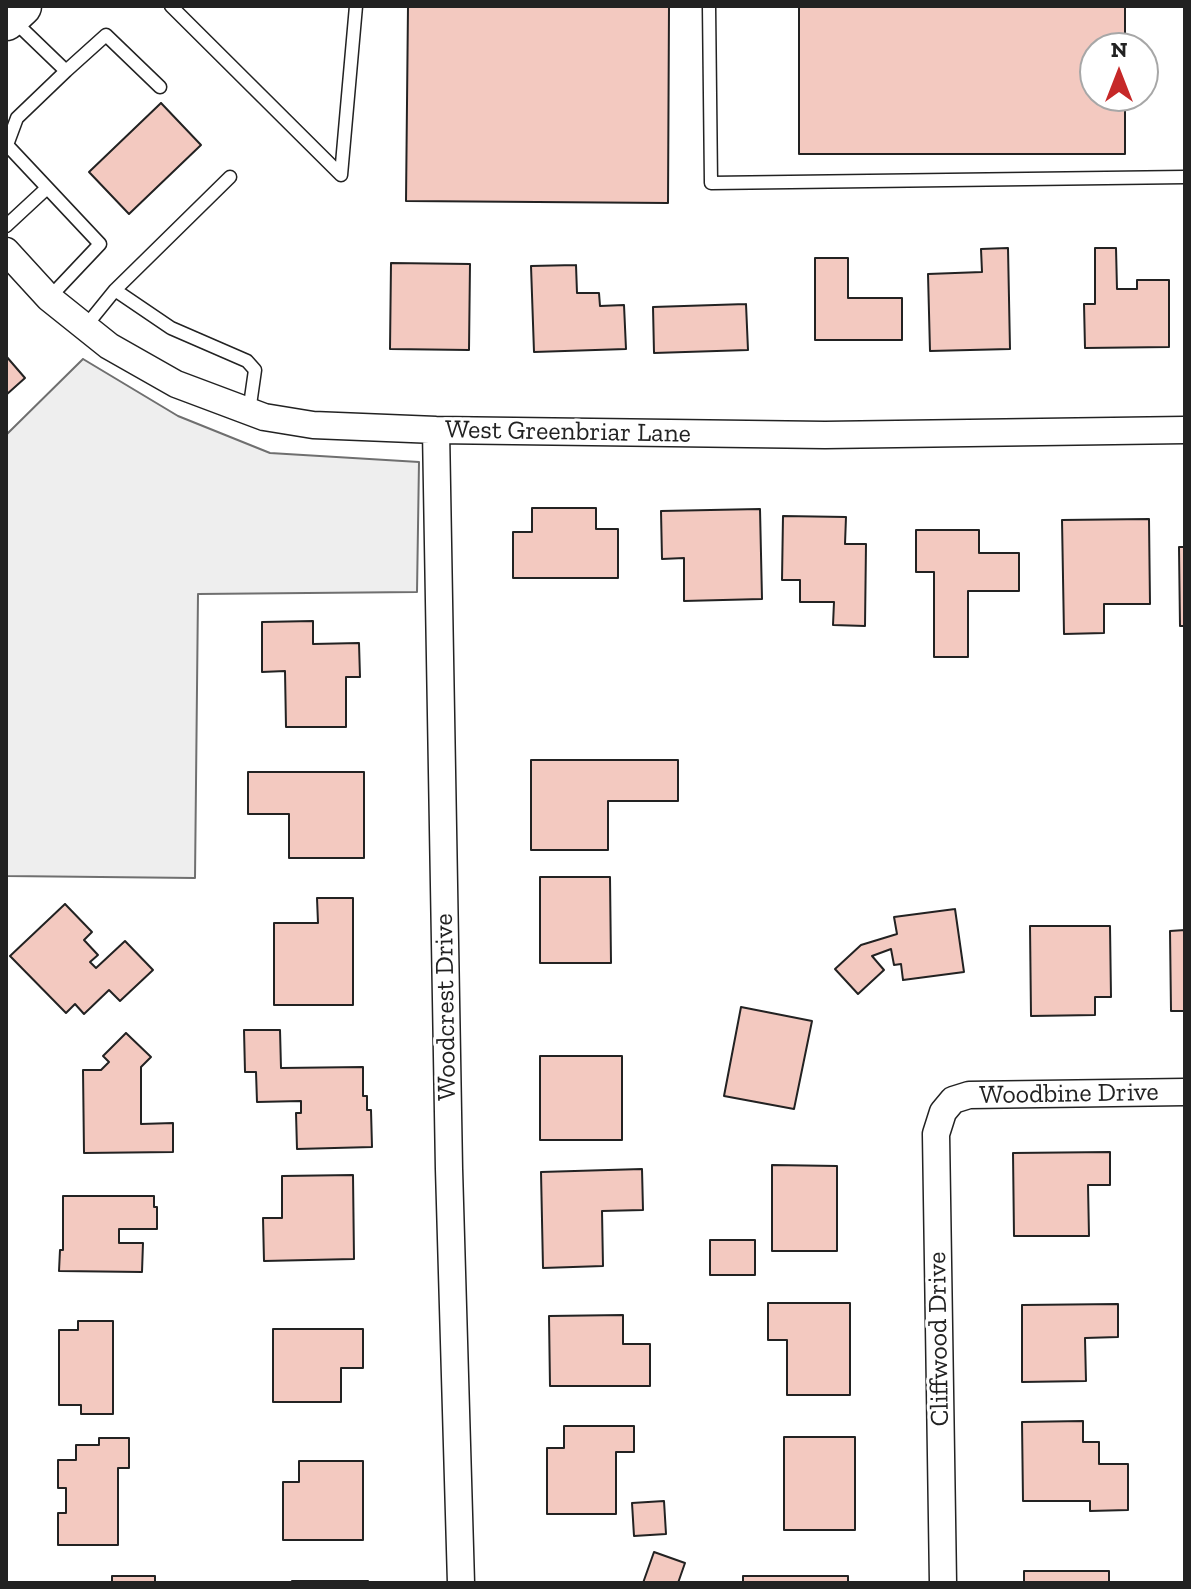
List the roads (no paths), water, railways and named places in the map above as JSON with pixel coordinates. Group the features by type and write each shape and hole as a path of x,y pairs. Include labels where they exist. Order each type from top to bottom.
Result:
{"street":[{"name":"West Greenbriar Lane","path":"6,251 49,298 109,346 176,384 264,417 313,425 436,430 825,435 1185,430"},
{"name":"Woodcrest Drive","path":"436,430 449,1169 461,1583"},
{"name":"Woodbine Drive","path":"953,1100 969,1095 1185,1092"},
{"name":"Cliffwood Drive","path":"943,1583 936,1134 943,1112 953,1100"}],"lane":[{"path":"171,6 341,175 356,6"},
{"path":"709,6 711,183 1185,177"},
{"path":"12,14 66,71"},
{"path":"49,298 100,244 7,145 17,118 106,35 160,87"},
{"path":"85,327 115,290 230,177"},
{"path":"6,226 47,188"},
{"path":"115,290 171,328 247,361 255,370 249,412"}]}
